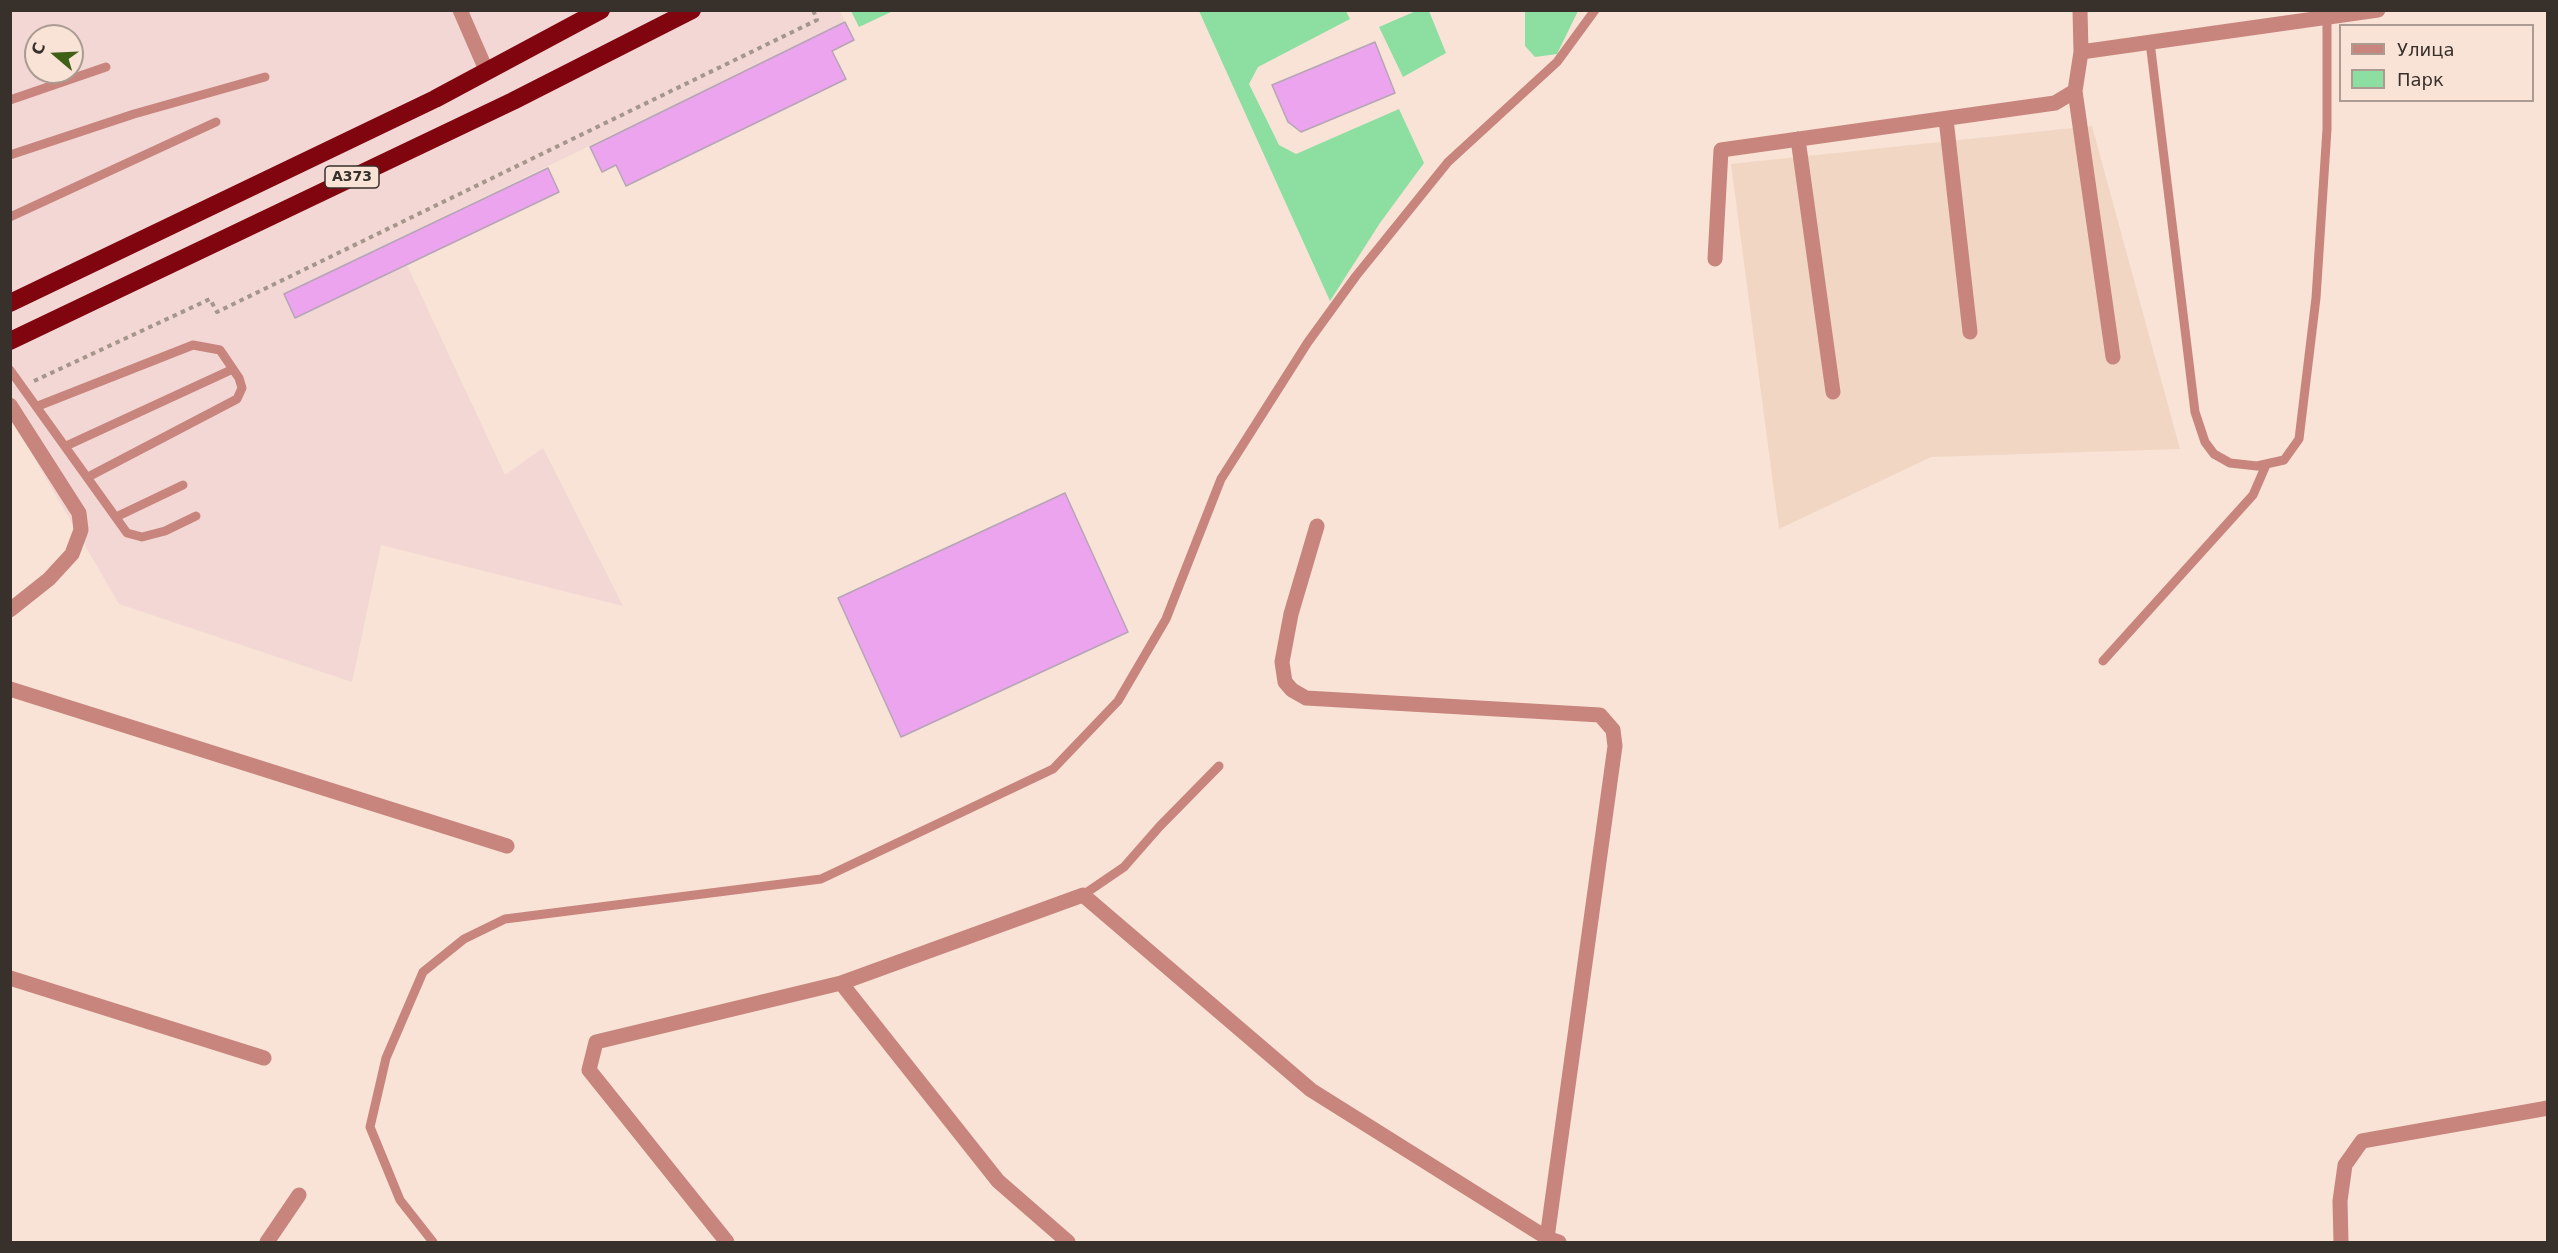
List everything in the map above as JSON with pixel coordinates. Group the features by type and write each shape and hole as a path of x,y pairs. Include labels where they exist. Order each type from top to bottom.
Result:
{"highway":[{"name":"A373","path":"10,303 435,99 601,10"},
{"name":"A373","path":"10,341 513,101 692,10"}],"street":[{"path":"460,10 487,72"},
{"path":"2080,10 2081,52 2075,92 2113,357"},
{"path":"2081,52 2378,10"},
{"path":"1715,259 1721,150 2055,104 2075,92"},
{"path":"1946,119 1970,332"},
{"path":"1798,140 1833,392"},
{"path":"10,405 79,513 81,530 72,554 49,579 10,610"},
{"path":"727,1242 589,1070 596,1042 841,983 1083,895 1311,1090 1553,1240 1615,746 1613,730 1600,715 1306,698 1292,690 1285,682 1282,662 1290,614 1317,526"},
{"path":"10,689 507,846"},
{"path":"10,978 264,1058"},
{"path":"841,983 998,1181 1068,1242"},
{"path":"2342,1242 2340,1201 2344,1165 2362,1140 2547,1108"},
{"path":"267,1242 299,1195"}],"lane":[{"path":"433,1242 400,1200 370,1127 386,1058 423,972 464,939 505,920 821,879 1053,769 1118,701 1166,619 1221,479 1308,342 1356,276 1448,162 1557,62 1595,10"},
{"path":"2150,42 2195,411 2205,441 2222,460 2257,466 2266,465 2284,460 2299,439 2316,298 2322,208 2327,129 2327,18"},
{"path":"10,100 106,67"},
{"path":"10,155 134,114 265,77"},
{"path":"10,217 216,122"},
{"path":"38,406 192,345 220,350 242,388 237,399 88,477"},
{"path":"66,446 233,369"},
{"path":"10,370 24,385 127,532 142,537 165,531 196,516"},
{"path":"2103,661 2253,495 2266,465"},
{"path":"116,517 183,485"},
{"path":"1083,895 1124,867 1160,826 1219,766"}],"path":[{"path":"24,385 210,299 217,312 818,21 813,10"}],"shaded area":[{"path":"10,11 840,11 845,22 284,294 295,317 407,265 505,475 543,448 623,606 381,545 352,682 119,604 11,418"},
{"path":"2092,126 2180,449 1931,457 1779,529 1731,164"}],"green space":[{"path":"1525,10 1578,11 1557,54 1535,57 1525,46"},
{"path":"851,11 893,11 859,27"},
{"path":"1199,11 1346,11 1350,19 1258,67 1249,84 1279,145 1296,154 1399,109 1424,163 1380,223 1330,301"},
{"path":"1416,11 1429,11 1446,53 1403,77 1379,27"}],"building":[{"path":"845,22 854,40 832,51 846,79 626,186 616,165 602,172 590,147"},
{"path":"1375,42 1395,93 1301,132 1288,122 1272,85"},
{"path":"548,168 559,192 295,318 284,294"},
{"path":"1065,493 1128,632 901,737 838,598"}]}
